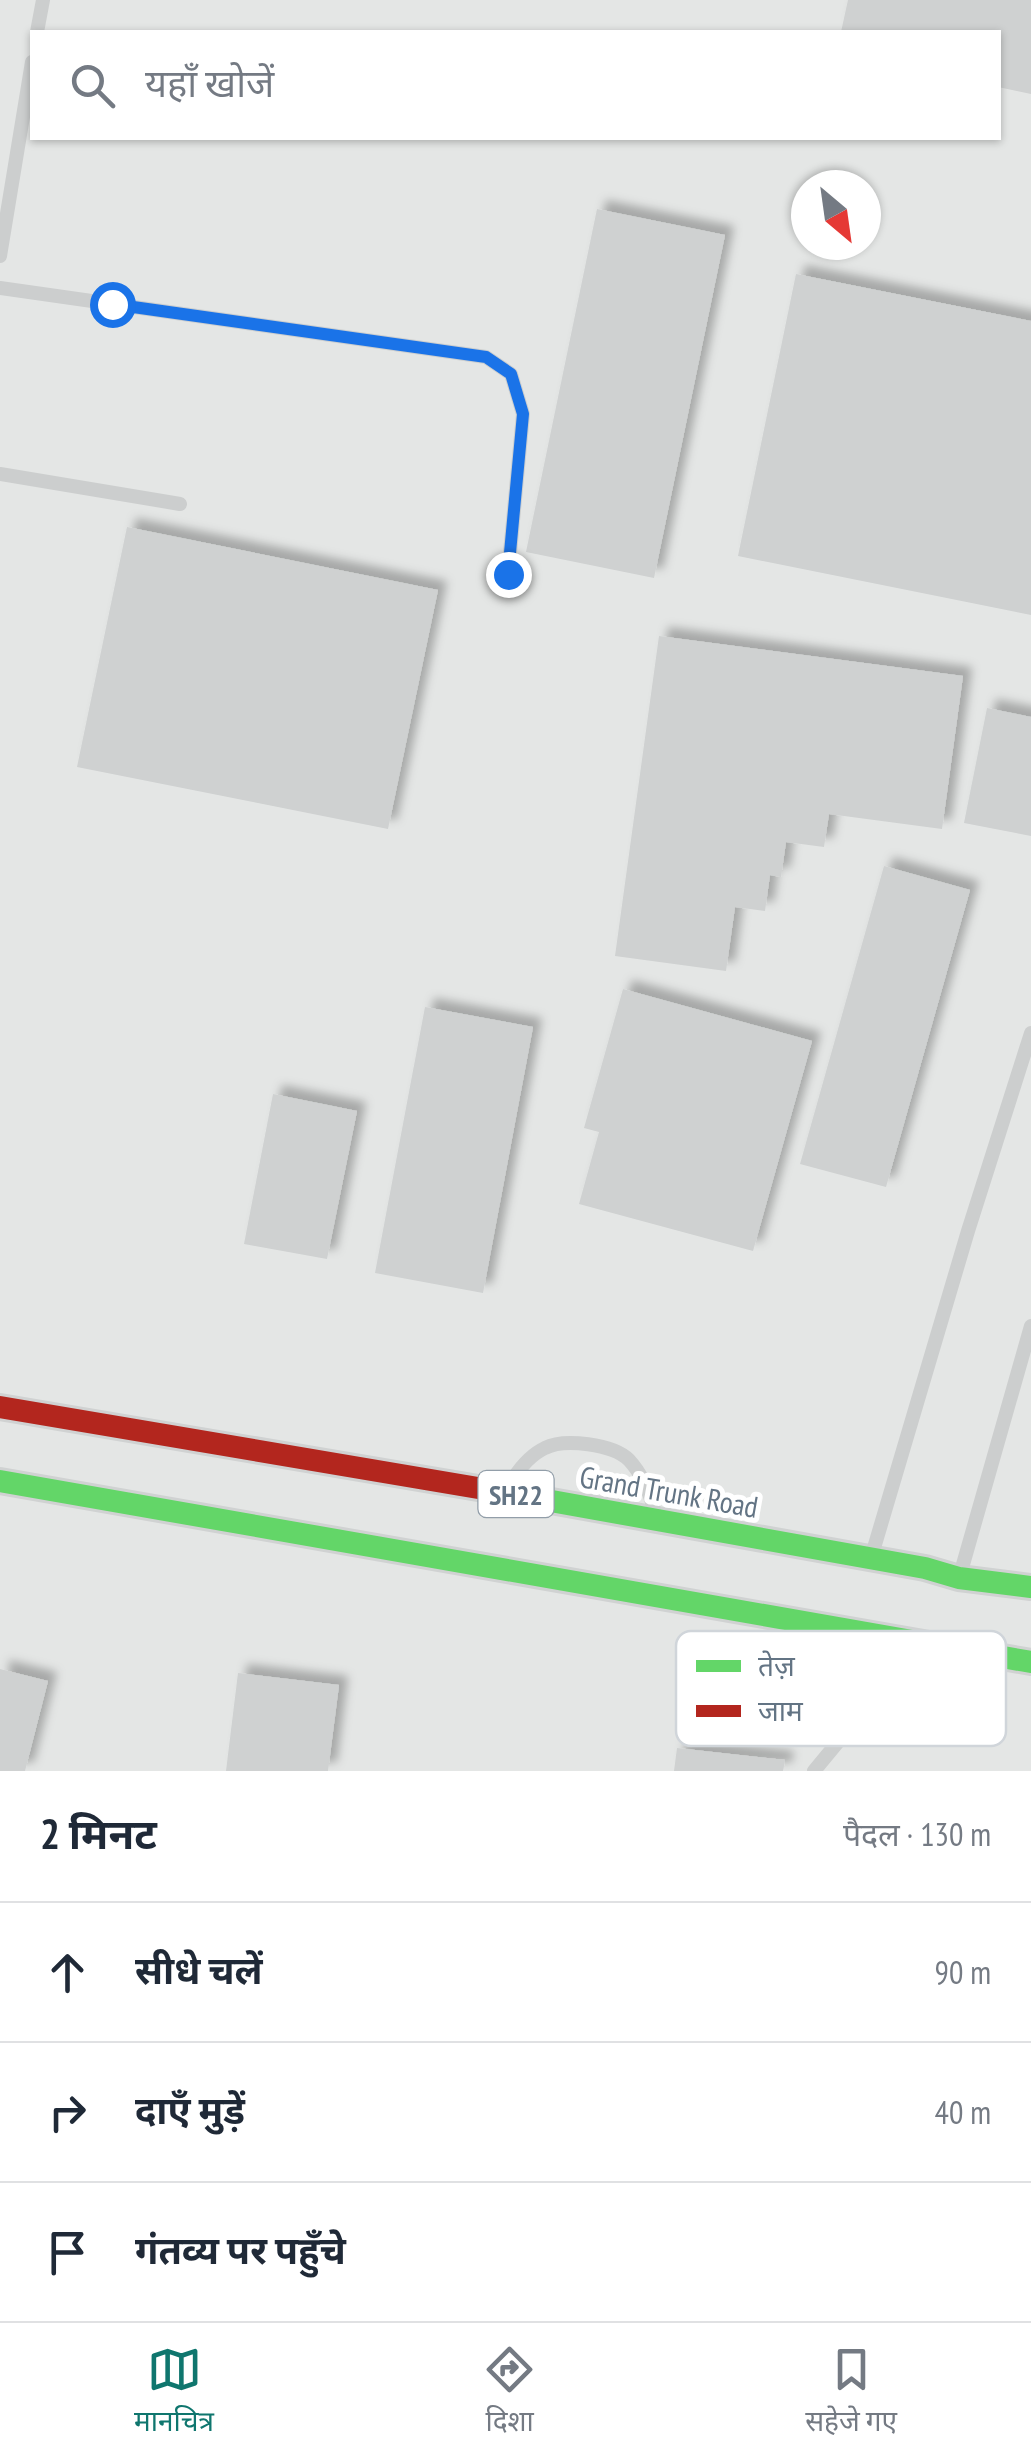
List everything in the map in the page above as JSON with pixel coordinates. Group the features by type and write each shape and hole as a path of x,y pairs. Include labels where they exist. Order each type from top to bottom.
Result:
{"highway":[{"name":"Grand Trunk Road","path":"0,1408 373,1479 504,1492 657,1520 683,1534 871,1558 959,1578 1031,1587"},
{"path":"0,1480 364,1535 673,1590 868,1631"},
{"path":"1006,1658 1031,1662"}],"lane":[{"path":"38,30 43,0"},
{"path":"0,256 30,74"},
{"path":"0,288 486,357 511,374 523,414 508,574"},
{"path":"0,474 180,504"},
{"path":"871,1558 1031,1033"},
{"path":"959,1578 1031,1326"},
{"path":"504,1492 521,1466 546,1446 589,1443 626,1457 649,1488 657,1520"},
{"path":"814,1771 835,1746"}],"shaded area":[{"path":"0,0 1031,0 1031,1771 0,1771"}],"building":[{"path":"848,0 1031,0 1031,94 1001,88 1001,30 841,30"},
{"path":"597,209 725,235 654,578 526,552"},
{"path":"796,274 1031,321 1031,615 738,556"},
{"path":"127,527 438,590 388,829 77,767"},
{"path":"659,636 963,676 942,829 829,814 824,847 786,842 781,877 770,875 765,911 735,907 726,971 615,956"},
{"path":"987,708 1031,717 1031,836 964,823"},
{"path":"884,866 970,890 886,1187 800,1164"},
{"path":"623,989 812,1041 753,1251 579,1204 599,1132 584,1128"},
{"path":"425,1007 533,1027 483,1293 375,1273"},
{"path":"273,1094 357,1111 327,1259 244,1244"},
{"path":"0,1669 48,1681 25,1771 0,1771"},
{"path":"238,1673 339,1685 328,1771 226,1771"},
{"path":"677,1748 785,1760 783,1771 674,1771"}],"traffic: fast":[{"path":"0,1481 854,1631"},
{"path":"484,1489 925,1568 959,1578 1031,1587"},
{"path":"1006,1658 1031,1662"}],"traffic: jam":[{"path":"0,1407 484,1489"}],"route":[{"path":"112,304 486,357 511,374 523,414 508,574"}]}
